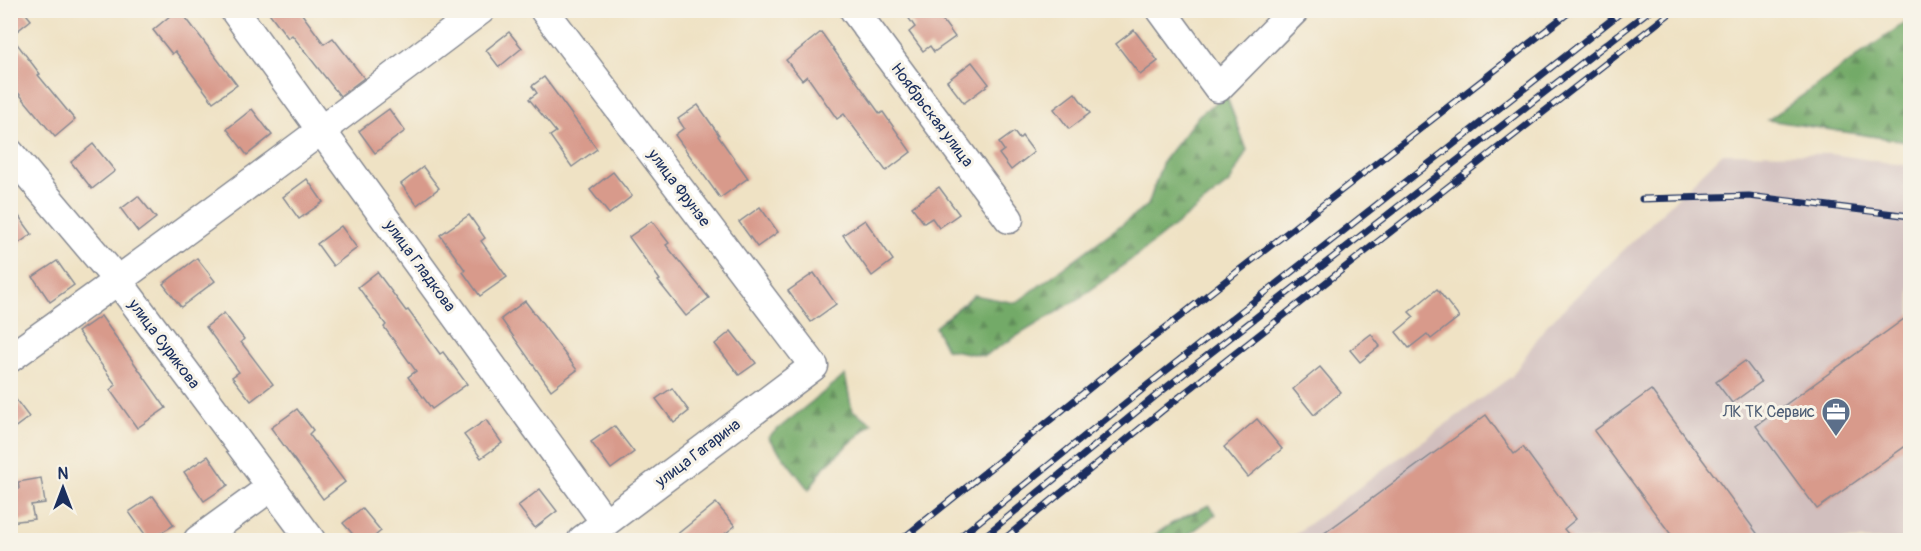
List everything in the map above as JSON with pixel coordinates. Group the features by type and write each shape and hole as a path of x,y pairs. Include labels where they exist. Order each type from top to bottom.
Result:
{"street":[{"name":"улица Гладкова","path":"234,10 605,522"},
{"path":"10,358 322,131 481,10"},
{"name":"улица Фрунзе","path":"544,10 814,366"},
{"name":"Ноябрьская улица","path":"854,10 1009,219"},
{"path":"1161,10 1218,88 1295,10"},
{"name":"улица Сурикова","path":"10,153 118,281 311,540"},
{"name":"улица Гагарина","path":"582,540 814,366"},
{"path":"198,540 270,487"}],"shaded area":[{"path":"1723,153 1831,154 1910,166 1910,540 1287,540 1512,376 1545,327"}],"green space":[{"path":"1910,19 1910,142 1768,120"},
{"path":"1226,95 1247,150 1230,182 1080,298 984,356 946,349 935,327 974,295 1016,303 1148,205 1163,161 1199,115"},
{"path":"845,375 852,410 872,423 824,467 809,490 768,437"},
{"path":"1209,505 1216,514 1188,535 1185,540 1147,540 1171,524"}],"building":[{"path":"10,10 23,10 31,20 11,36 40,74 38,75 75,120 55,137 10,83"},
{"path":"180,10 237,85 213,102 175,51 172,54 153,30"},
{"path":"267,10 299,10 324,44 333,38 364,78 340,96 292,35 288,38"},
{"path":"903,10 935,10 955,37 934,52 930,46 923,51 909,32 915,27"},
{"path":"1134,30 1158,61 1140,75 1116,44"},
{"path":"509,32 522,48 499,67 486,50"},
{"path":"821,32 880,114 883,112 911,152 886,171 844,114 837,119 807,76 802,80 786,60"},
{"path":"972,62 989,84 964,103 947,81"},
{"path":"544,77 597,149 572,167 550,136 556,132 529,99 537,93 532,86"},
{"path":"1075,93 1090,113 1069,129 1054,109"},
{"path":"698,105 748,178 720,198 675,135 684,128 678,119"},
{"path":"252,109 272,135 247,155 227,129"},
{"path":"389,109 405,131 375,153 359,131"},
{"path":"1014,132 1019,139 1022,136 1034,152 1011,170 999,154 1004,150 999,143"},
{"path":"93,144 115,171 92,189 71,162"},
{"path":"423,167 439,188 417,205 401,184"},
{"path":"613,172 632,196 609,214 590,190"},
{"path":"307,179 323,202 299,219 283,197"},
{"path":"939,187 959,214 939,228 932,218 924,223 912,207"},
{"path":"138,196 156,218 138,232 121,209"},
{"path":"10,204 32,234 10,249"},
{"path":"760,207 778,232 757,247 739,222"},
{"path":"469,215 485,238 481,241 507,277 480,296 440,235"},
{"path":"865,220 893,260 872,276 843,235"},
{"path":"652,221 669,243 666,245 709,298 686,316 658,281 660,280 629,237"},
{"path":"341,226 357,248 333,266 317,244"},
{"path":"197,258 215,281 181,307 163,284"},
{"path":"57,261 74,285 50,302 33,277"},
{"path":"377,272 440,354 443,352 467,384 432,409 408,377 416,371 358,287"},
{"path":"814,273 836,304 811,322 788,291"},
{"path":"1437,289 1459,317 1431,339 1427,334 1409,348 1396,332 1414,317 1409,312"},
{"path":"525,301 577,370 551,390 501,319"},
{"path":"224,313 244,339 241,342 273,384 251,401 232,377 239,372 206,327"},
{"path":"1911,314 1911,442 1817,509 1756,426"},
{"path":"101,316 166,408 137,428 110,390 116,385 78,332"},
{"path":"731,331 756,363 739,375 715,344"},
{"path":"1371,334 1380,346 1360,362 1350,350"},
{"path":"1745,361 1761,382 1732,403 1716,382"},
{"path":"1320,367 1341,392 1314,415 1293,389"},
{"path":"672,388 689,411 674,423 656,399"},
{"path":"1651,390 1762,540 1675,540 1594,431"},
{"path":"10,392 29,417 10,431"},
{"path":"297,409 313,430 309,434 345,482 323,499 271,428"},
{"path":"1486,415 1514,454 1523,447 1576,519 1564,529 1573,540 1315,540"},
{"path":"1257,419 1282,449 1248,477 1224,447"},
{"path":"486,420 502,443 481,458 464,435"},
{"path":"614,426 634,452 611,469 591,442"},
{"path":"208,456 228,485 204,501 184,472"},
{"path":"41,478 45,503 31,505 34,519 10,522 10,490 19,489 18,482"},
{"path":"540,489 557,511 535,528 518,506"},
{"path":"153,496 174,525 149,540 129,512"},
{"path":"716,503 735,526 717,540 670,540"},
{"path":"362,508 381,531 370,540 358,540 343,523"}],"railway":[{"path":"901,540 1132,354 1572,10"},
{"path":"956,540 1149,384 1624,10"},
{"path":"980,540 1158,394 1650,10"},
{"path":"1003,540 1168,406 1674,10"},
{"path":"1642,199 1749,196 1910,216"}],"place":[{"name":"ЛК ТК Сервис","path":"1836,438"}]}
